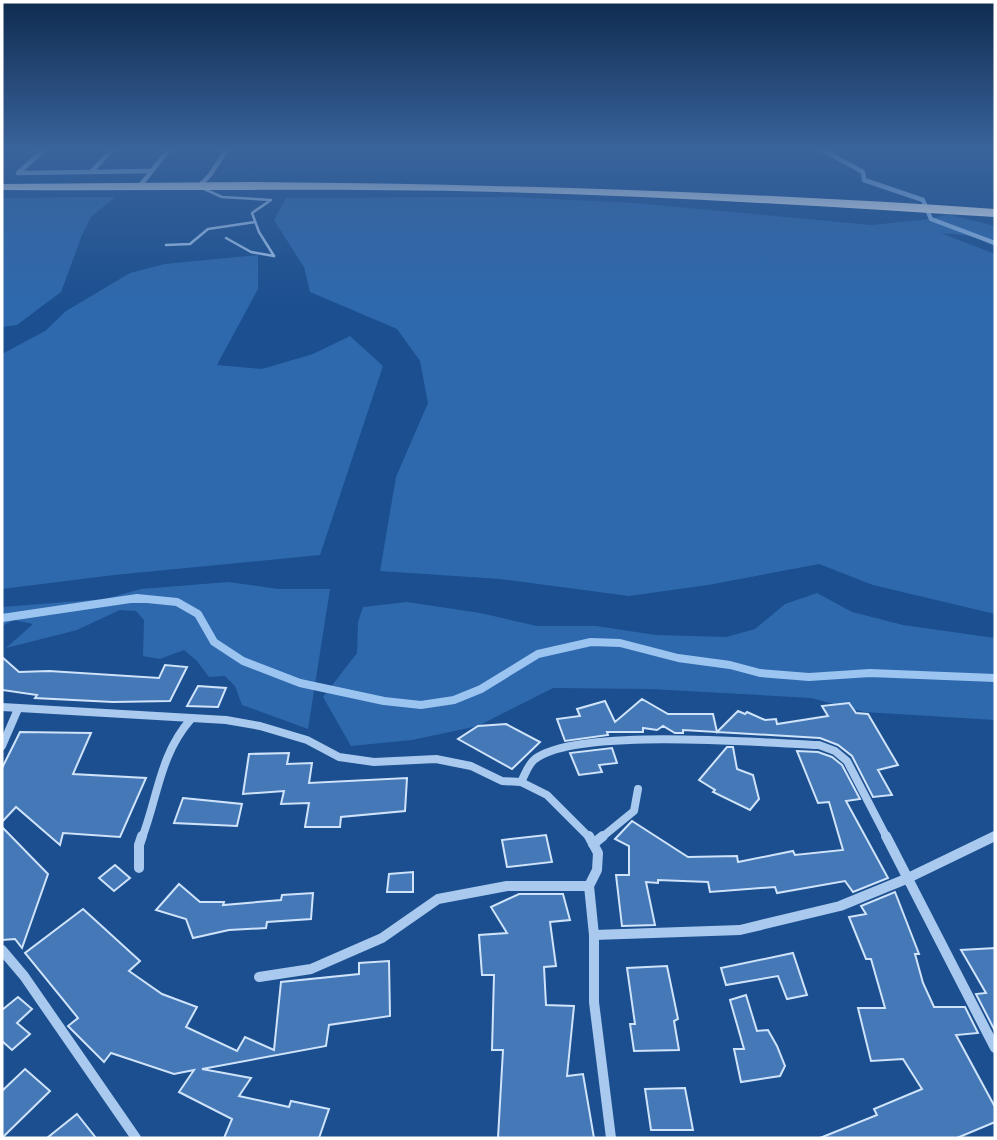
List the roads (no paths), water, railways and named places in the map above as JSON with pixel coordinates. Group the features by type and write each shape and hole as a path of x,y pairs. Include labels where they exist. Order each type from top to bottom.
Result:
{"highway":[{"path":"838,202 995,213"}],"street":[{"path":"2,706 226,720 260,726 307,740 339,757 374,762 436,759 471,766 502,781 521,782 547,795 587,832 597,853 597,870 589,886 594,935 594,1002 611,1138"},
{"path":"2,746 19,709"},
{"path":"139,868 139,845 155,803 161,772 176,736 191,719"},
{"path":"521,782 536,759 558,750 619,740 819,745 835,751 846,761 995,1048"},
{"path":"593,844 634,811 638,789"},
{"path":"594,935 740,930 839,906 995,836"},
{"path":"259,977 311,969 382,938 438,899 507,886 589,886"},
{"path":"2,950 24,976 136,1138"}],"lane":[{"path":"226,238 251,252 274,256 252,213 268,202"},
{"path":"166,245 190,244 204,230 211,228 255,222"}],"waterway":[{"path":"924,202 931,219 995,243"},
{"path":"2,618 137,598 177,602 198,614 214,642 243,661 300,683 384,701 421,705 454,700 481,689 538,654 591,642 620,643 678,658 730,665 760,673 809,677 870,673 995,678"},
{"path":"126,600 154,600"}]}
